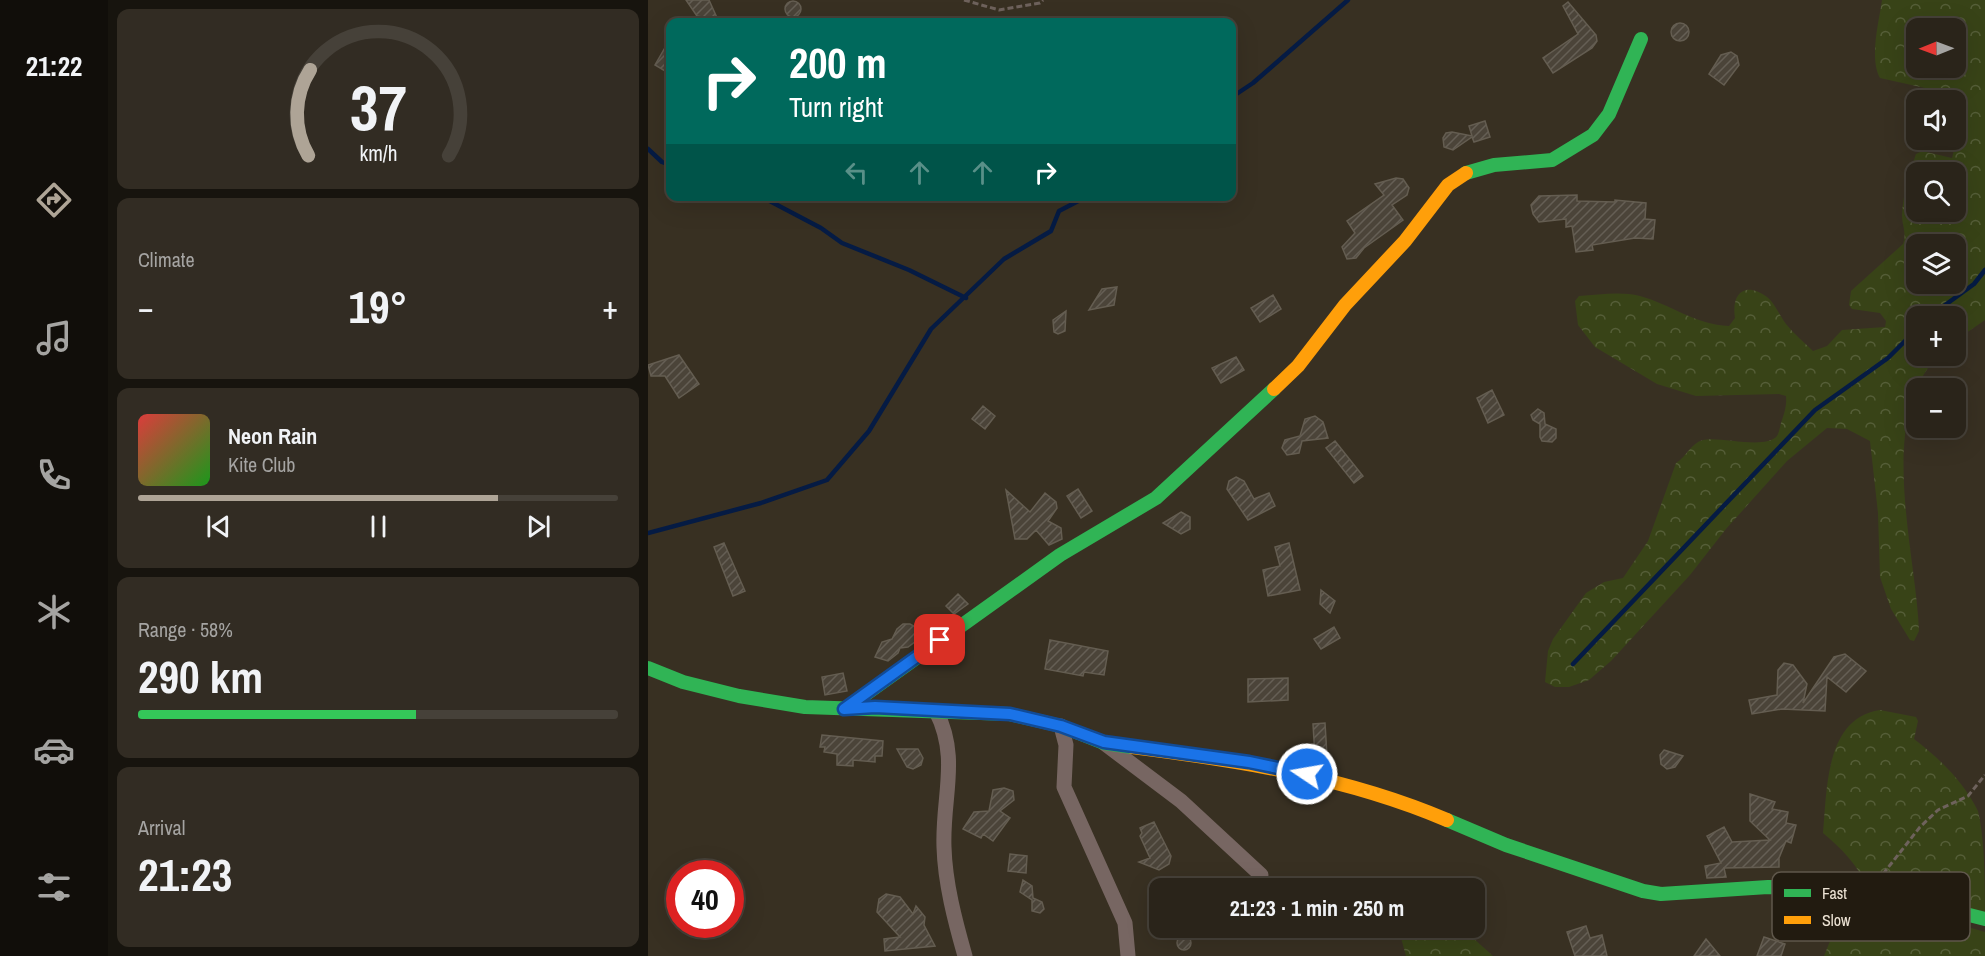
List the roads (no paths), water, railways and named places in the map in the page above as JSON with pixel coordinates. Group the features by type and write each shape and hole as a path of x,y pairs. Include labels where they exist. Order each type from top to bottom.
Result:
{"street":[{"path":"844,709 1060,555 1090,535 1148,506 1169,488 1298,366 1345,305 1405,241 1448,185 1469,171 1494,165 1552,160 1593,135 1609,114 1641,39"},
{"path":"648,668 683,682 739,696 804,707 844,709 875,707 1010,714 1061,726 1104,742 1249,762 1342,782 1403,801 1506,845 1643,891 1661,894 1772,887"},
{"path":"936,711 943,725 950,762 944,849 953,914 964,956"},
{"path":"1061,726 1066,745 1064,787 1125,923 1128,956"},
{"path":"1104,742 1181,801 1261,875"},
{"path":"1970,915 1985,919"}],"waterway":[{"path":"1236,94 1253,83 1348,0"},
{"path":"648,149 666,164"},
{"path":"770,201 821,228 842,243 909,270 966,298"},
{"path":"648,533 761,503 827,480 869,431 931,329 1004,259 1051,231 1059,211 1078,201"},
{"path":"1944,306 1974,284 1985,270"},
{"path":"1573,664 1815,410 1888,358 1906,340"}]}
